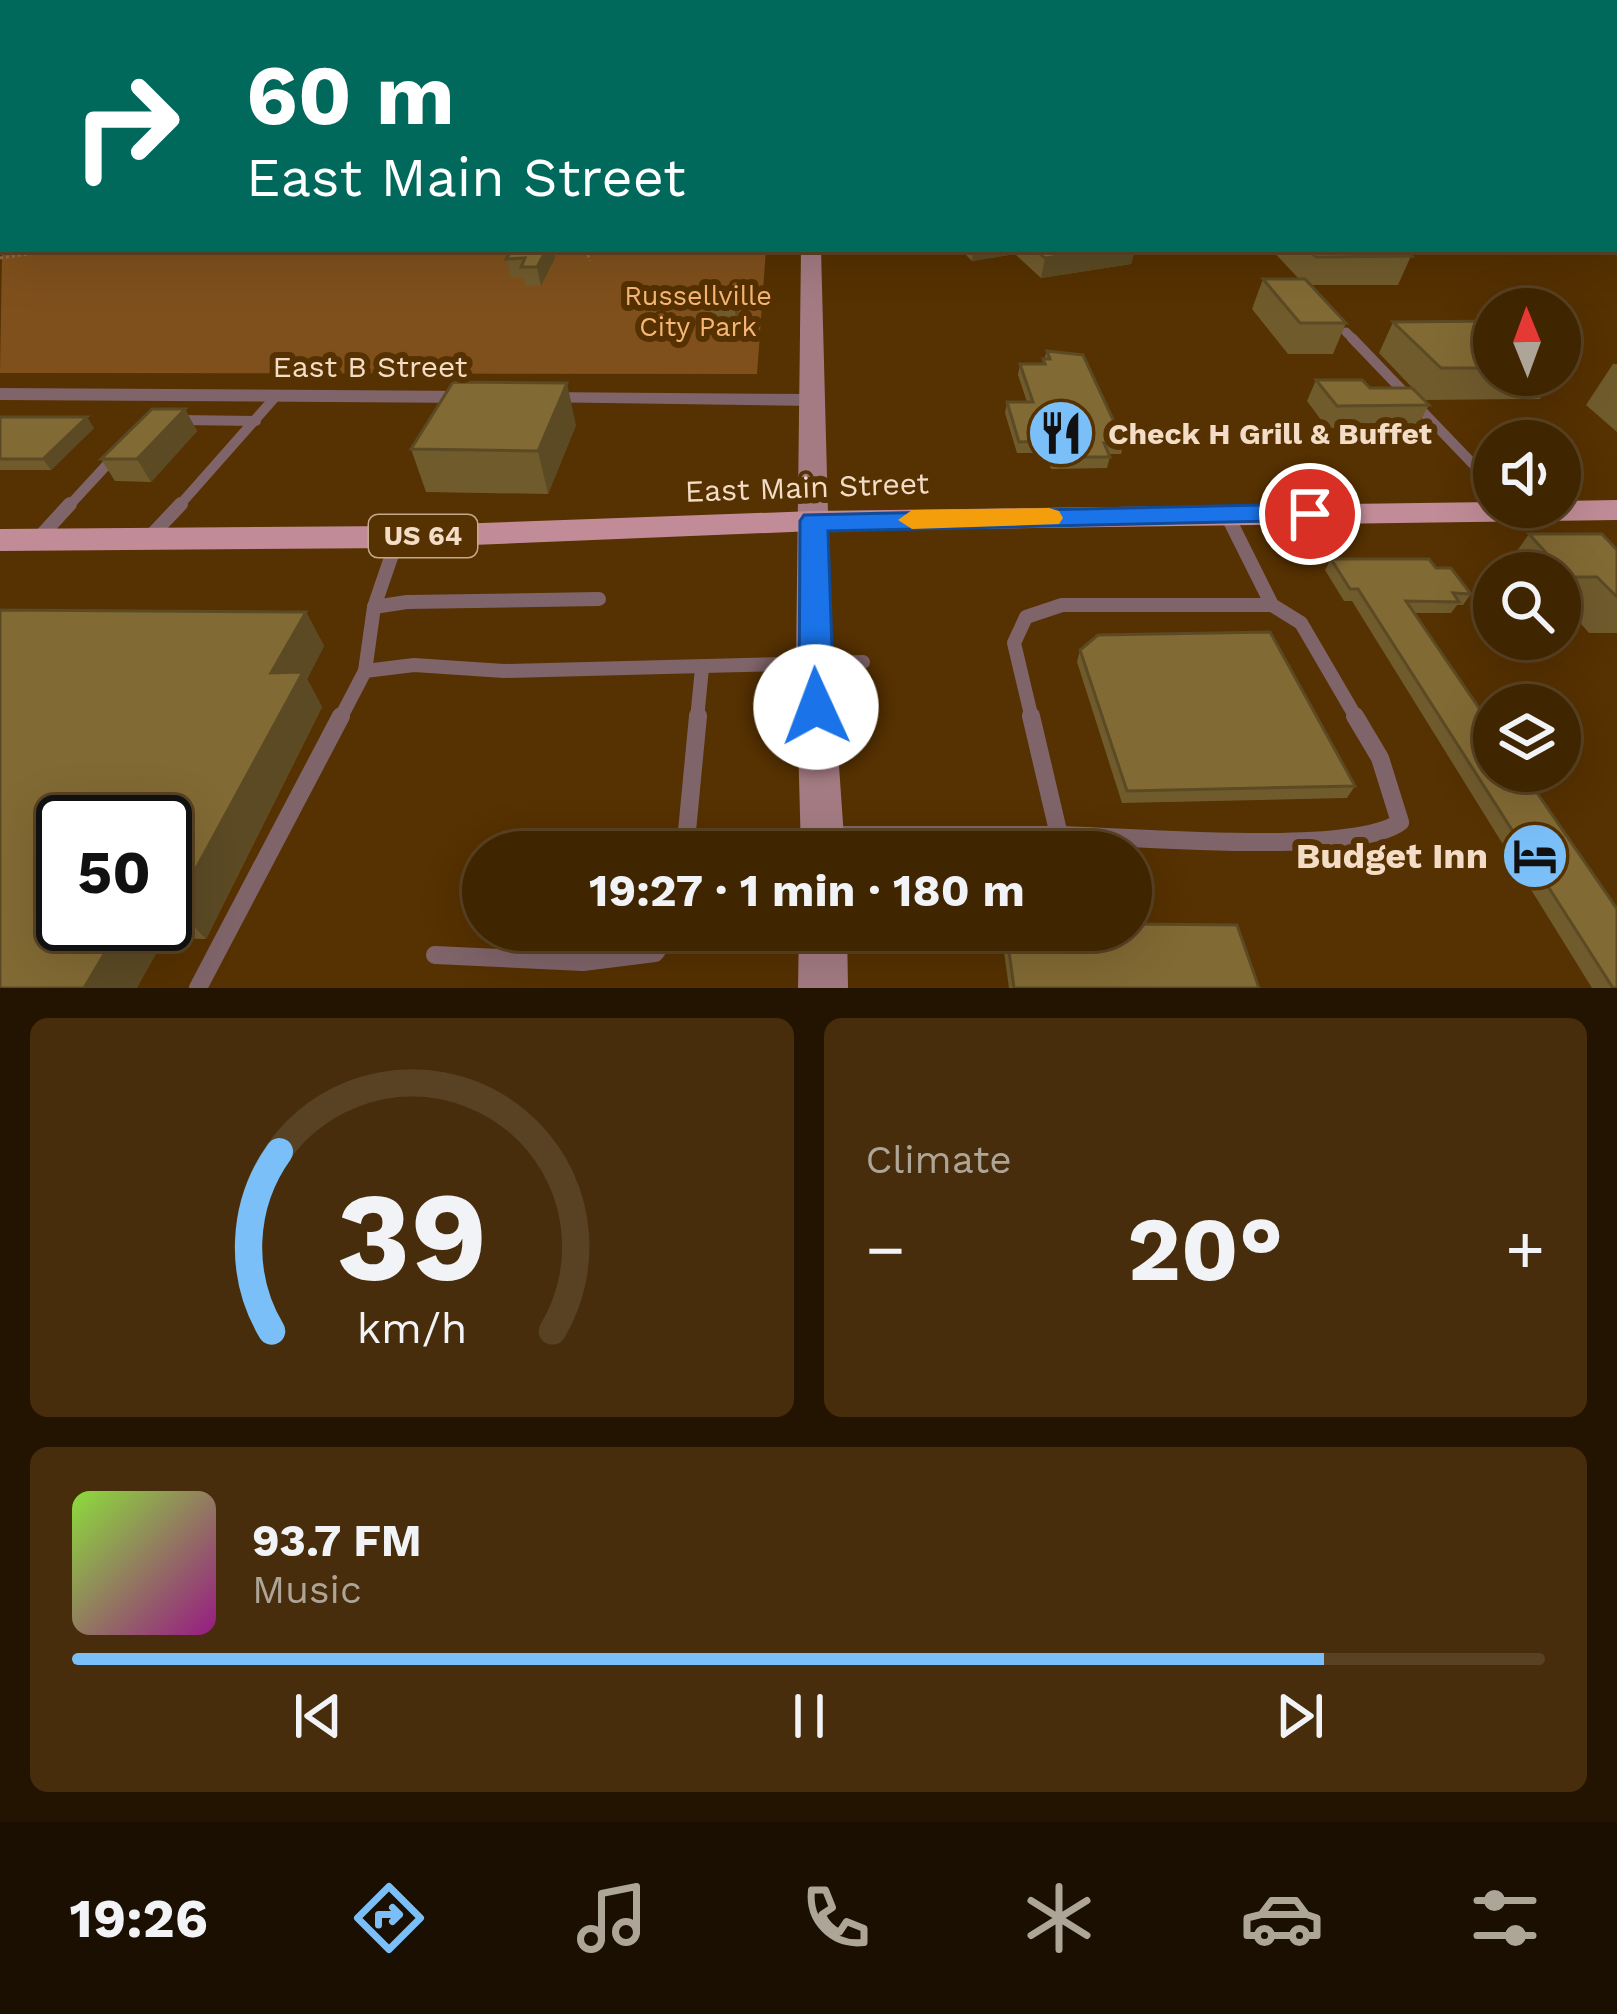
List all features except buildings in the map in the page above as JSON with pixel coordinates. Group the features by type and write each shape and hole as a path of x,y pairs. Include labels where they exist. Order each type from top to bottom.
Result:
{"main road":[{"path":"811,252 814,664 822,831"},
{"name":"East Main Street","path":"0,540 398,537 814,521 1473,510"},
{"name":"East Main Street","path":"1581,510 1617,510"},
{"path":"823,951 823,988"}],"street":[{"name":"East B Street","path":"0,394 812,400"}],"lane":[{"path":"1346,332 1473,464"},
{"path":"180,395 163,418 256,422"},
{"path":"147,541 277,395"},
{"path":"38,541 88,483 131,444"},
{"path":"1152,837 1333,841 1387,832 1400,822 1380,758 1301,622 1272,604 1226,515"},
{"path":"198,988 364,671 374,607 398,537"},
{"path":"374,607 407,602 599,599"},
{"path":"1058,831 1014,644 1026,617 1062,605 1272,604"},
{"path":"364,671 415,664 504,670 863,662"},
{"path":"687,831 702,668"},
{"path":"435,955 616,962 658,951"}],"path":[{"path":"0,258 43,252"},
{"path":"587,252 590,261"}],"green space":[{"name":"Russellville City Park","path":"2,252 766,252 757,374 0,373"}],"slow traffic":[{"path":"912,520 1049,518"}],"place":[{"name":"Check H Grill & Buffet","path":"1061,433"},
{"name":"Budget Inn","path":"1535,856"}],"route":[{"path":"816,707 814,521 1310,514"}]}
